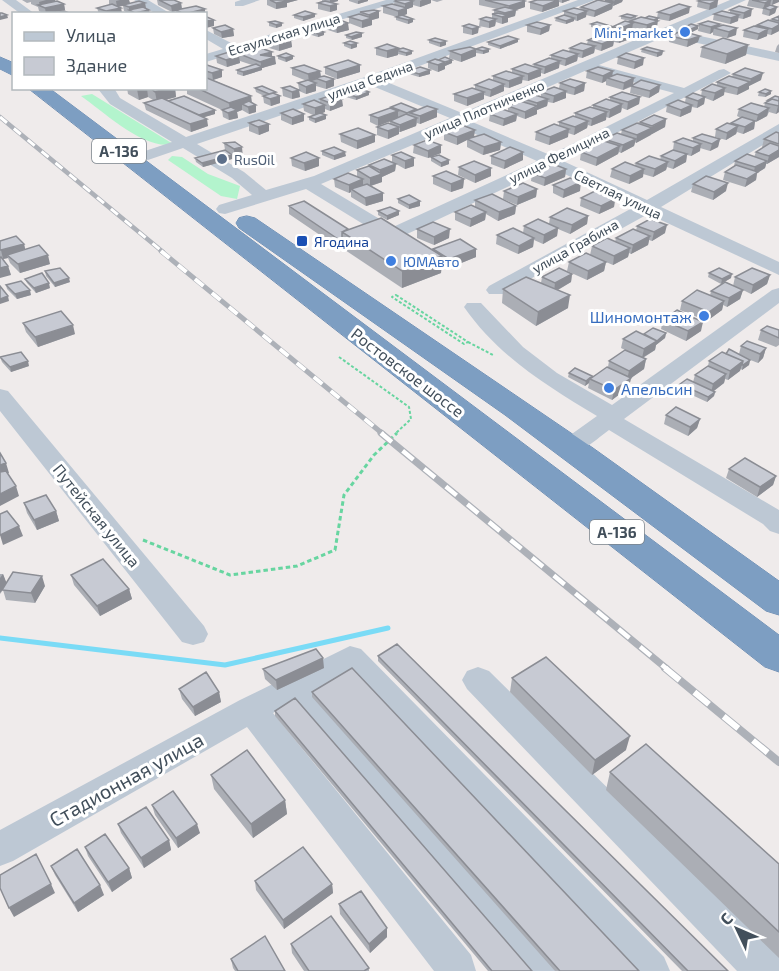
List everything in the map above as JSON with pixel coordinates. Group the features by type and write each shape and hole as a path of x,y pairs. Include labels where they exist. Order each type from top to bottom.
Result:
{"highway":[{"name":"Ростовское шоссе","path":"40,90 779,656"},
{"name":"Ростовское шоссе","path":"56,90 571,446 664,513 779,602"},
{"path":"322,307 324,298 329,295 352,296"}],"street":[{"path":"9,0 27,12"},
{"path":"140,0 162,12"},
{"path":"239,4 254,0"},
{"name":"Есаульская улица","path":"207,58 398,0"},
{"name":"улица Седина","path":"148,155 370,80 590,0"},
{"name":"улица Плотниченко","path":"225,209 308,183 740,0"},
{"path":"664,32 779,57"},
{"path":"207,35 234,50"},
{"path":"763,53 779,45"},
{"path":"588,66 685,92"},
{"name":"улица Фелицина","path":"392,234 549,160 724,73"},
{"name":"Светлая улица","path":"370,80 455,115 463,123 549,160 646,208 779,268"},
{"path":"107,90 115,101 238,175 264,197"},
{"name":"улица Грабина","path":"496,290 646,208 779,129"},
{"path":"308,183 411,245"},
{"path":"571,446 779,294"},
{"path":"474,307 515,352 549,378 772,518 779,525"},
{"name":"Путейская улица","path":"0,396 193,634"},
{"name":"Стадионная улица","path":"0,849 251,709 350,658 650,971"},
{"path":"478,680 765,971"},
{"path":"293,688 544,971"},
{"path":"251,709 457,970"}],"path":[{"path":"396,295 468,342 464,344 429,319 392,297 396,295"},
{"path":"114,536 150,541 230,575 297,566 335,550 344,495 374,455 411,418 409,407 339,357"}],"green space":[{"path":"92,94 173,144 162,145 150,142 125,129 81,96"},
{"path":"172,156 182,157 208,174 240,186 237,199 221,196 168,160"}],"building":[{"path":"159,0 174,0 181,3 171,6"},
{"path":"270,0 285,0 287,1 276,3"},
{"path":"485,0 522,0 525,1 509,6"},
{"path":"558,0 543,6 530,2"},
{"path":"598,0 613,3 595,11 581,7"},
{"path":"718,0 710,4 698,1"},
{"path":"752,0 771,0 765,3"},
{"path":"57,1 64,4 45,8 38,5"},
{"path":"139,1 145,3 129,7 123,5"},
{"path":"325,1 337,4 330,6 318,3"},
{"path":"395,1 413,1 405,4"},
{"path":"112,4 121,8 106,11 97,8"},
{"path":"392,4 407,8 398,11 383,6"},
{"path":"679,4 690,7 670,15 658,12"},
{"path":"770,5 777,7 770,10 764,8"},
{"path":"196,6 205,9 192,12 176,10"},
{"path":"739,6 752,9 744,13 730,10"},
{"path":"143,7 149,10 133,12 129,10"},
{"path":"505,7 516,10 505,13 494,10"},
{"path":"574,8 587,11 577,15 564,11"},
{"path":"305,11 315,14 303,17 294,15"},
{"path":"379,11 369,15 360,12"},
{"path":"722,11 739,15 731,18 714,14"},
{"path":"359,14 372,18 362,21 349,17"},
{"path":"492,14 508,15 502,17"},
{"path":"627,14 636,16 631,18 621,16"},
{"path":"402,15 413,19 396,17"},
{"path":"564,15 574,18 566,21 556,18"},
{"path":"649,16 658,18 654,20 645,18"},
{"path":"486,17 496,19 489,22 480,19"},
{"path":"641,17 658,21 647,25 630,21"},
{"path":"337,19 348,23 336,27 325,23"},
{"path":"768,20 779,23 779,25 772,29 757,25"},
{"path":"625,21 633,23 619,29 612,27"},
{"path":"708,21 720,24 711,27 699,24"},
{"path":"269,22 282,23 276,25"},
{"path":"537,22 550,25 541,29 527,25"},
{"path":"597,22 614,27 609,29 591,24"},
{"path":"469,24 479,27 472,29 463,26"},
{"path":"691,24 698,26 689,30 681,29"},
{"path":"225,25 233,29 221,32 213,28"},
{"path":"723,25 737,28 729,32 714,28"},
{"path":"754,26 768,29 759,34 744,30"},
{"path":"305,29 324,32 318,34"},
{"path":"617,29 631,33 620,37 605,33"},
{"path":"681,31 700,36 688,40 670,36"},
{"path":"362,33 351,37 346,35"},
{"path":"600,35 614,39 602,44 588,40"},
{"path":"278,36 291,40 279,44 266,40"},
{"path":"508,36 518,39 500,46 488,42"},
{"path":"435,38 446,41 440,43 429,40"},
{"path":"723,38 748,45 727,54 702,47"},
{"path":"350,41 357,43 351,45 344,43"},
{"path":"581,43 595,46 583,51 570,48"},
{"path":"387,44 398,48 387,51 376,48"},
{"path":"255,46 272,52 260,55 275,57 260,62 237,53"},
{"path":"470,47 476,49 461,55 450,51"},
{"path":"482,47 489,49 483,51 476,49"},
{"path":"647,47 663,51 657,53 642,49"},
{"path":"403,48 412,51 406,53 396,50"},
{"path":"563,50 578,54 566,59 551,55"},
{"path":"229,52 239,56 226,60 216,56"},
{"path":"286,53 293,56 285,58 278,56"},
{"path":"626,53 644,58 635,62 618,57"},
{"path":"445,57 452,60 445,62 438,60"},
{"path":"549,58 560,61 545,67 534,64"},
{"path":"435,59 445,62 438,65 428,62"},
{"path":"348,60 360,65 337,72 325,67"},
{"path":"256,64 262,67 243,72 237,70"},
{"path":"525,64 541,69 528,74 512,69"},
{"path":"207,65 222,70 212,73 207,71"},
{"path":"304,65 320,71 308,74 292,68"},
{"path":"420,67 430,70 419,74 409,71"},
{"path":"598,67 613,71 603,76 587,71"},
{"path":"745,68 763,73 751,79 733,74"},
{"path":"506,71 523,76 509,81 493,76"},
{"path":"617,74 634,78 624,83 607,78"},
{"path":"324,76 334,79 326,82 315,78"},
{"path":"729,76 750,82 738,88 717,82"},
{"path":"207,78 251,96 229,103 201,90 207,90"},
{"path":"489,79 504,84 491,90 475,85"},
{"path":"570,79 585,83 575,88 560,83"},
{"path":"308,80 316,83 306,87 298,83"},
{"path":"641,80 660,85 650,91 631,86"},
{"path":"712,84 725,88 715,93 702,90"},
{"path":"262,86 276,92 269,94 255,88"},
{"path":"290,86 299,90 292,92 282,88"},
{"path":"554,87 566,91 554,96 541,92"},
{"path":"359,88 369,92 356,97 346,93"},
{"path":"472,88 484,92 467,98 454,94"},
{"path":"765,89 771,91 766,94 759,92"},
{"path":"622,92 640,97 628,102 610,97"},
{"path":"273,93 280,96 270,99 263,96"},
{"path":"693,93 705,97 698,101 686,97"},
{"path":"332,95 342,99 330,103 320,99"},
{"path":"535,95 548,99 537,103 524,99"},
{"path":"184,96 215,110 199,115 168,101"},
{"path":"775,96 779,97 779,101 768,100"},
{"path":"162,98 207,119 190,124 144,103"},
{"path":"606,99 622,104 610,110 593,105"},
{"path":"772,99 779,101 779,106 765,103"},
{"path":"314,100 325,105 315,108 303,104"},
{"path":"678,100 692,105 681,110 667,105"},
{"path":"249,101 256,105 248,107 242,104"},
{"path":"520,101 537,106 525,112 508,106"},
{"path":"401,103 416,109 407,113 391,107"},
{"path":"751,103 769,108 758,115 739,109"},
{"path":"427,106 437,109 420,116 410,113"},
{"path":"231,107 237,110 228,113 222,110"},
{"path":"590,107 607,112 592,119 575,113"},
{"path":"390,108 398,111 378,118 370,115"},
{"path":"293,109 304,114 292,118 281,113"},
{"path":"502,109 517,114 504,119 490,114"},
{"path":"320,113 326,115 315,119 309,117"},
{"path":"406,114 417,118 400,125 390,121"},
{"path":"654,115 666,119 652,126 640,122"},
{"path":"573,116 588,121 575,127 559,122"},
{"path":"742,117 755,121 745,127 731,123"},
{"path":"259,120 269,124 258,127 249,123"},
{"path":"388,123 399,127 388,131 377,127"},
{"path":"637,123 652,128 637,135 622,130"},
{"path":"727,123 738,126 727,133 716,129"},
{"path":"554,124 569,129 550,137 536,132"},
{"path":"462,125 475,130 457,137 444,132"},
{"path":"358,128 375,135 357,141 340,134"},
{"path":"776,132 779,133 779,144 764,139"},
{"path":"617,133 636,139 623,145 604,139"},
{"path":"484,134 501,142 484,147 467,139"},
{"path":"702,134 720,139 712,144 693,138"},
{"path":"683,138 701,144 693,148 674,142"},
{"path":"427,140 441,145 428,151 414,145"},
{"path":"604,141 620,146 597,158 581,152"},
{"path":"235,142 242,147 234,149 224,143"},
{"path":"770,143 779,146 779,150 769,156 756,152"},
{"path":"334,147 345,152 334,156 322,151"},
{"path":"510,147 523,152 505,161 491,156"},
{"path":"225,150 232,155 202,163 195,158"},
{"path":"673,150 687,154 675,161 661,156"},
{"path":"306,152 319,158 304,163 291,158"},
{"path":"401,152 414,158 405,161 392,155"},
{"path":"747,154 767,161 755,167 735,161"},
{"path":"439,155 449,160 441,163 431,157"},
{"path":"649,156 668,162 655,169 636,163"},
{"path":"384,159 396,164 380,170 369,165"},
{"path":"474,161 491,168 475,175 459,167"},
{"path":"625,162 644,169 630,176 612,169"},
{"path":"553,164 566,169 545,178 532,173"},
{"path":"736,165 758,172 747,179 725,172"},
{"path":"369,166 382,174 370,178 357,170"},
{"path":"446,171 464,179 451,184 433,176"},
{"path":"348,173 363,179 349,185 334,179"},
{"path":"706,176 728,183 714,192 693,184"},
{"path":"570,178 581,182 564,190 553,185"},
{"path":"523,183 537,189 518,197 504,191"},
{"path":"367,184 383,193 365,198 351,189"},
{"path":"595,191 615,199 601,206 581,198"},
{"path":"492,194 516,206 499,212 475,200"},
{"path":"409,195 420,201 409,205 398,199"},
{"path":"304,201 348,229 342,232 342,238 338,239 289,206"},
{"path":"471,205 486,212 471,219 455,212"},
{"path":"390,207 399,211 387,216 378,211"},
{"path":"567,208 588,216 572,225 550,217"},
{"path":"381,218 442,256 402,271 342,232"},
{"path":"538,219 558,228 544,235 524,226"},
{"path":"650,219 667,225 654,232 637,226"},
{"path":"433,222 450,229 434,237 417,229"},
{"path":"513,228 534,238 519,246 497,235"},
{"path":"633,229 650,236 633,245 616,238"},
{"path":"16,236 24,244 0,250 0,241"},
{"path":"607,238 630,248 614,256 592,246"},
{"path":"460,239 476,249 449,259 433,249"},
{"path":"39,245 48,255 18,264 7,255"},
{"path":"586,253 606,262 588,271 569,262"},
{"path":"1,257 8,266 0,268"},
{"path":"60,268 69,278 54,283 45,271"},
{"path":"559,268 572,274 555,283 542,277"},
{"path":"719,268 732,274 722,279 709,273"},
{"path":"752,268 770,275 753,285 735,277"},
{"path":"42,273 49,283 34,288 25,279"},
{"path":"526,277 570,295 538,312 503,289"},
{"path":"21,281 30,290 15,294 6,285"},
{"path":"725,282 743,290 729,298 711,291"},
{"path":"0,286 8,296 0,299"},
{"path":"697,290 724,301 709,312 682,301"},
{"path":"677,310 703,322 688,331 663,320"},
{"path":"61,311 73,325 35,337 23,323"},
{"path":"767,326 779,330 779,338 761,330"},
{"path":"653,328 666,333 657,341 644,334"},
{"path":"636,331 657,341 644,349 623,339"},
{"path":"747,341 766,348 760,354 741,346"},
{"path":"729,349 750,360 742,365 743,361 726,354"},
{"path":"625,350 646,359 629,371 609,361"},
{"path":"21,352 28,361 10,367 0,357"},
{"path":"722,352 743,361 730,371 709,361"},
{"path":"708,366 726,374 713,384 695,375"},
{"path":"607,367 631,378 614,390 590,379"},
{"path":"575,368 592,376 586,381 569,373"},
{"path":"687,379 715,392 708,397 680,384"},
{"path":"676,407 700,419 690,427 666,415"},
{"path":"0,453 6,463 0,465"},
{"path":"745,458 776,476 760,487 729,469"},
{"path":"6,471 16,486 0,494 0,472"},
{"path":"46,495 56,511 34,520 24,503"},
{"path":"7,511 19,526 0,535 0,514"},
{"path":"103,559 129,589 97,606 71,575"},
{"path":"13,572 42,576 31,593 2,590"},
{"path":"397,644 728,971 688,971 378,656"},
{"path":"316,649 323,658 276,680 263,669"},
{"path":"546,657 630,736 595,760 512,678"},
{"path":"352,668 639,971 560,971 312,692"},
{"path":"206,672 219,692 193,707 179,689"},
{"path":"295,698 532,971 492,971 275,711"},
{"path":"646,744 779,864 779,932 610,772"},
{"path":"247,750 285,800 251,824 211,775"},
{"path":"173,791 197,824 176,838 152,805"},
{"path":"146,807 169,840 141,858 118,824"},
{"path":"105,834 129,868 108,882 85,847"},
{"path":"303,847 332,884 283,920 255,881"},
{"path":"77,849 100,885 74,903 51,866"},
{"path":"36,854 51,884 9,908 0,888 0,875"},
{"path":"361,891 387,928 369,944 339,904"},
{"path":"331,916 369,968 364,971 309,971 291,944"},
{"path":"265,936 285,971 238,971 231,959"}],"waterway":[{"path":"0,638 225,665 388,628"}],"railway":[{"path":"0,117 163,252"},
{"path":"161,251 383,434"},
{"path":"381,433 667,669"},
{"path":"665,668 779,762"}],"place":[{"name":"Mini-market","path":"685,32"},
{"name":"RusOil","path":"222,159"},
{"name":"Ягодина","path":"302,241"},
{"name":"ЮМАвто","path":"391,261"},
{"name":"Шиномонтаж","path":"704,316"},
{"name":"Апельсин","path":"609,388"}]}
